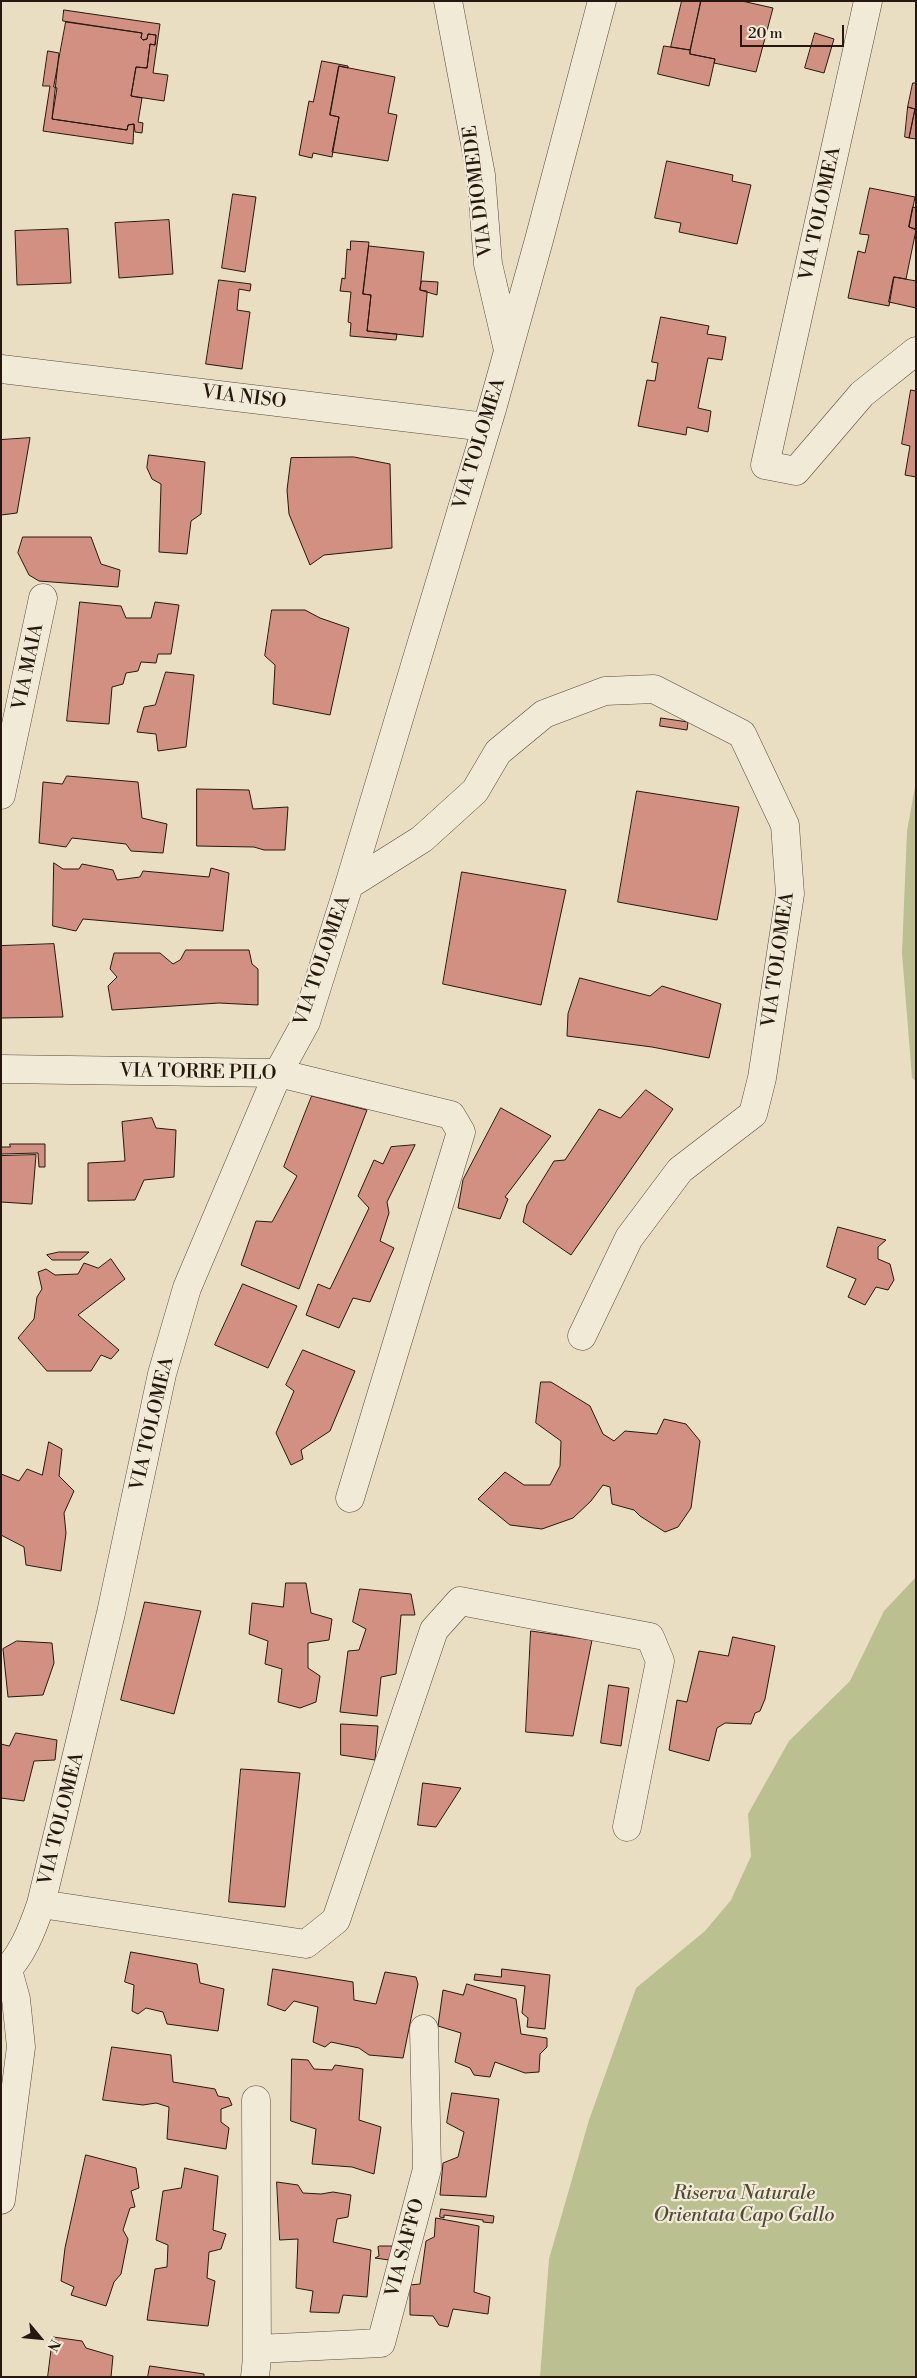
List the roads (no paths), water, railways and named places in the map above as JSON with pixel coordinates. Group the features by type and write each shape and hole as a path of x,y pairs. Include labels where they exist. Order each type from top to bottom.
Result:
{"street":[{"name":"VIA DIOMEDE","path":"448,1 481,175 488,264 508,350"},
{"name":"VIA TOLOMEA","path":"4,1970 29,1937 42,1904 111,1613 162,1374 187,1288 278,1073 306,1022 486,427 539,240 602,1"},
{"name":"VIA TOLOMEA","path":"868,1 765,465 796,471 862,394 916,351"},
{"name":"VIA NISO","path":"1,369 486,427"},
{"name":"VIA MAIA","path":"1,795 43,598"},
{"name":"VIA TOLOMEA","path":"349,885 422,839 476,790 498,752 544,714 605,691 654,689 742,734 785,825 790,894 762,1078 755,1105 752,1114 680,1170 629,1238 582,1336"},
{"name":"VIA TORRE PILO","path":"1,1070 278,1073 451,1115 461,1132 350,1498"},
{"path":"42,1904 306,1944 336,1920 434,1630 460,1601 650,1637 660,1662 627,1827"},
{"path":"1,2200 21,2047 16,1999 4,1970"},
{"name":"VIA SAFFO","path":"257,2349 381,2343 426,2169 424,2029"},
{"path":"255,2377 257,2349 256,2100"}],"park label":[{"name":"Riserva Naturale Orientata Capo Gallo","path":"744,2205"}]}
